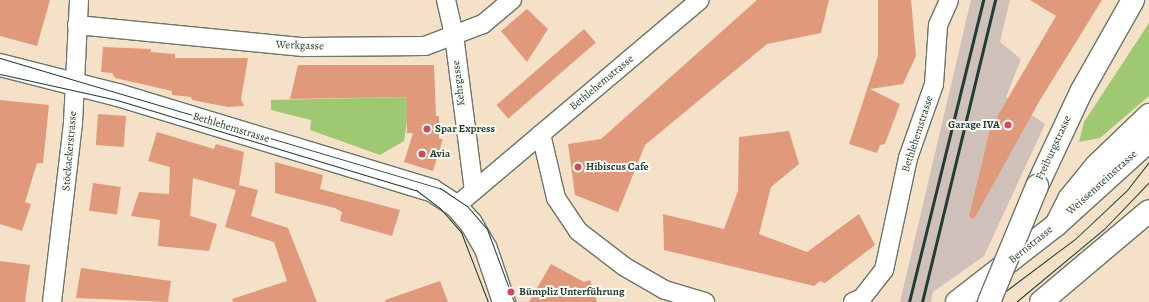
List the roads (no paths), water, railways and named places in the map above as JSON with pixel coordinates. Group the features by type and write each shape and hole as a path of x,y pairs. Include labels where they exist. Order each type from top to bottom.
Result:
{"main road":[{"name":"Freiburgstrasse","path":"989,302 1037,186 1076,103 1132,0"},
{"name":"Bethlehemstrasse","path":"0,65 74,84 389,174 433,191 456,206 480,236 504,302"},
{"path":"1056,225 1069,199 1096,166 1149,115"},
{"name":"Weissensteinstrasse","path":"1056,225 1149,141"},
{"path":"1041,302 1149,211"},
{"name":"Bernstrasse","path":"957,302 1056,225"},
{"name":"Bernstrasse","path":"972,302 1015,269 1056,225"}],"street":[{"name":"Stöckackerstrasse","path":"52,302 66,199 79,0"},
{"name":"Kehrgasse","path":"446,0 454,35 474,191"},
{"name":"Werkgasse","path":"77,25 302,47 425,46 483,24 512,0"},
{"name":"Bethlehemstrasse","path":"456,206 700,0"},
{"name":"Bethlehemstrasse","path":"853,302 862,298 884,270 908,158 934,84 938,25 949,0"},
{"path":"541,134 556,198 578,231 625,267 665,290 705,302"}],"tram line":[{"path":"0,58 440,188 467,206 487,229 514,302"},
{"path":"0,74 117,100 416,190 440,208 461,232 488,302"},
{"path":"991,302 1075,239 1127,190 1149,162"},
{"path":"1016,302 1104,229 1149,182"}],"railway":[{"path":"909,302 983,0"},
{"path":"922,302 995,0"}],"place":[{"name":"Garage IVA","path":"1008,125"},
{"name":"Spar Express","path":"427,129"},
{"name":"Avia","path":"422,154"},
{"name":"Hibiscus Cafe","path":"578,167"},
{"name":"Bümpliz Unterführung","path":"511,292"}]}
